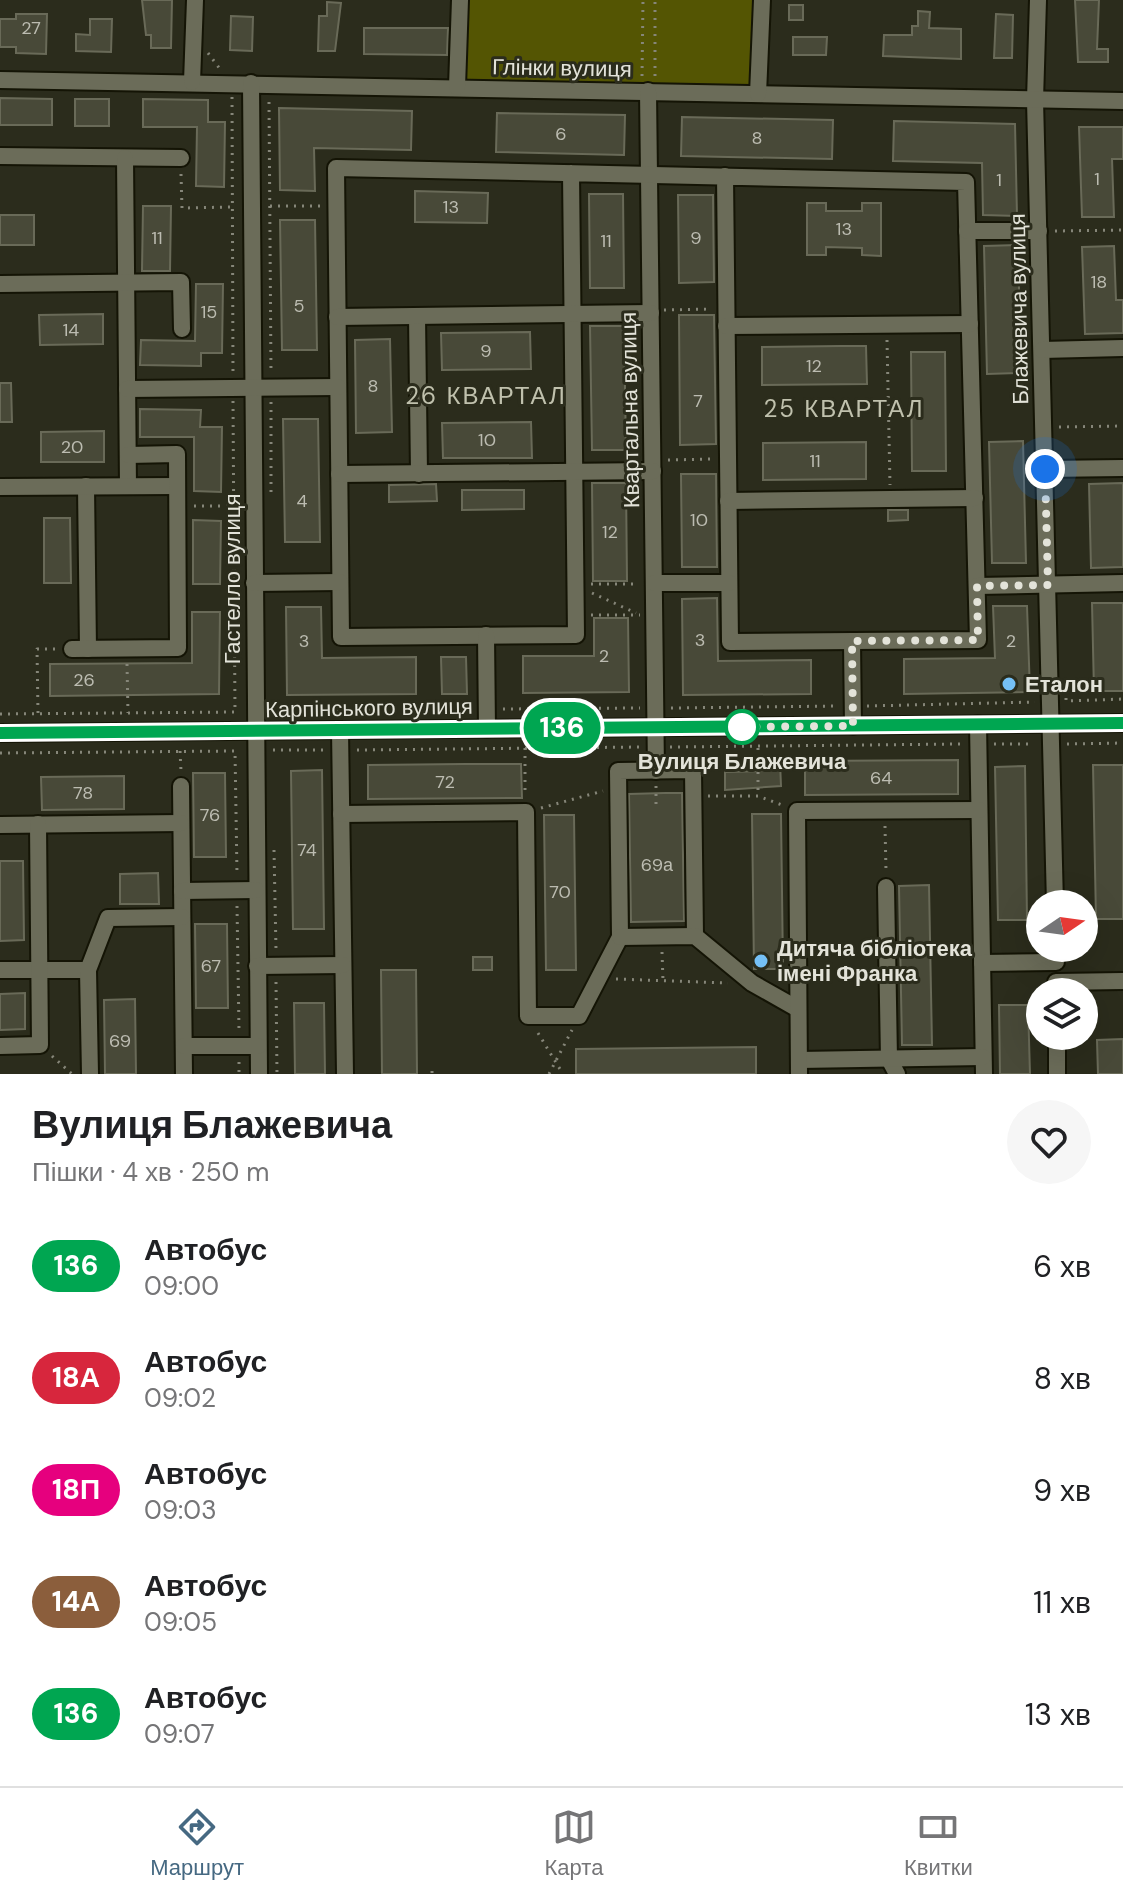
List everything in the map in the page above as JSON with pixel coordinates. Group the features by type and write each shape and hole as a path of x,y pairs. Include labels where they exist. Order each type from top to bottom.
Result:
{"street":[{"path":"192,82 195,0"},
{"path":"457,87 460,0"},
{"path":"758,94 762,0"},
{"name":"Блажевича вулиця","path":"1038,0 1035,100 1046,231 1042,350 1055,890"},
{"name":"Глінки вулиця","path":"0,80 1123,101"},
{"name":"Гастелло вулиця","path":"251,83 259,1074"},
{"name":"Квартальна вулиця","path":"648,91 649,175 658,312 647,584 656,771"},
{"path":"0,156 181,158"},
{"path":"125,158 128,486"},
{"path":"571,173 576,635 341,637 336,168 725,176 966,182 978,640 730,642 725,176"},
{"path":"967,231 1046,231"},
{"path":"0,284 181,282 182,329"},
{"path":"337,317 658,312"},
{"path":"417,316 419,474"},
{"path":"726,317 886,325 970,324"},
{"path":"1042,350 1123,348"},
{"path":"127,389 338,387"},
{"path":"86,486 80,649 178,648 177,454 128,455"},
{"path":"1045,469 1123,468"},
{"path":"339,474 653,471"},
{"path":"0,487 177,486"},
{"path":"728,501 975,498"},
{"path":"254,583 340,582"},
{"path":"647,584 729,583"},
{"path":"977,586 1123,583"},
{"path":"486,635 487,729"},
{"path":"852,641 853,726"},
{"name":"Карпінського вулиця","path":"0,733 1123,723"},
{"path":"978,724 984,1066 799,1067 797,811 979,810"},
{"path":"340,730 345,1074"},
{"path":"341,814 526,812 528,1016 579,1016 620,937 618,771 693,770 695,936"},
{"path":"181,786 184,1074"},
{"path":"0,825 181,823"},
{"path":"0,1046 40,1045 38,824"},
{"path":"886,887 893,1066"},
{"path":"182,891 256,890"},
{"path":"90,1074 88,970 108,918 182,917"},
{"path":"620,937 695,936 752,983 798,1009"},
{"path":"982,963 1026,958"},
{"path":"257,966 343,965"},
{"path":"0,970 88,970"},
{"path":"1098,983 1123,981"},
{"path":"184,1046 258,1046"},
{"path":"1057,1050 1057,1074"}],"path":[{"path":"643,0 648,91"},
{"path":"648,91 655,0"},
{"path":"194,34 231,83"},
{"path":"181,158 182,208 232,207"},
{"path":"270,206 336,205"},
{"path":"1046,231 1123,230"},
{"path":"658,312 726,317"},
{"path":"886,325 891,499"},
{"path":"1059,427 1123,426"},
{"path":"666,460 728,459"},
{"path":"177,506 234,506"},
{"path":"575,585 647,584"},
{"path":"575,585 640,615 576,615"},
{"path":"38,713 37,649 80,649"},
{"path":"127,649 128,713"},
{"path":"1066,701 1123,699"},
{"path":"273,711 641,708"},
{"path":"0,714 235,712"},
{"path":"1067,743 1123,743"},
{"path":"669,747 1038,744"},
{"path":"757,746 758,796"},
{"path":"273,750 642,747"},
{"path":"525,748 526,812 618,787"},
{"path":"180,751 181,786"},
{"path":"0,753 235,751 239,1074"},
{"path":"656,771 656,809"},
{"path":"694,796 758,796 797,811"},
{"path":"885,810 886,887"},
{"path":"274,843 277,1074"},
{"path":"662,937 663,981"},
{"path":"598,979 752,983"},
{"path":"528,1016 563,1074"},
{"path":"549,1074 579,1016"},
{"path":"40,1045 72,1074"}],"shaded area":[{"path":"464,0 757,0 753,89 462,83"}],"building":[{"path":"142,0 172,0 171,48 151,48 151,35 146,35"},
{"path":"1075,0 1099,0 1097,49 1108,49 1108,62 1078,62"},
{"path":"327,2 341,3 335,51 318,51 319,16 327,16"},
{"path":"789,5 803,5 803,20 789,20"},
{"path":"918,11 930,12 929,28 961,29 961,59 883,56 884,35 912,35 912,26 918,26"},
{"path":"16,14 47,14 46,54 16,53 16,47 0,47 0,19 16,19"},
{"path":"996,14 1013,15 1012,58 994,58"},
{"path":"231,16 253,17 252,51 230,50"},
{"path":"90,19 112,19 111,52 76,51 76,34 90,35"},
{"path":"364,28 448,28 447,55 364,54"},
{"path":"793,37 827,37 826,55 793,55"},
{"path":"0,98 52,99 52,125 0,125"},
{"path":"75,99 109,99 109,126 75,126"},
{"path":"143,99 208,100 208,122 225,122 224,187 196,186 197,127 143,127"},
{"path":"279,108 412,111 411,150 314,148 315,191 280,190"},
{"path":"497,113 625,115 624,155 496,152"},
{"path":"682,117 833,120 832,159 681,156"},
{"path":"894,121 1015,124 1017,216 983,215 982,163 893,161"},
{"path":"1079,127 1123,127 1123,159 1112,159 1114,217 1082,217"},
{"path":"415,191 488,193 487,223 415,222"},
{"path":"589,194 623,194 624,288 590,288"},
{"path":"678,195 713,195 714,282 679,283"},
{"path":"807,203 826,203 826,211 862,211 862,203 881,203 881,256 862,255 862,248 826,247 826,255 807,255"},
{"path":"143,206 171,206 170,271 142,271"},
{"path":"0,215 34,215 34,245 0,245"},
{"path":"280,220 315,220 317,350 282,350"},
{"path":"1018,245 1021,373 987,374 984,246"},
{"path":"1114,246 1116,300 1123,300 1123,333 1085,334 1082,247"},
{"path":"196,284 223,284 222,353 201,353 201,366 140,365 141,340 195,341"},
{"path":"103,314 103,344 40,345 39,315"},
{"path":"679,315 714,315 716,444 680,445"},
{"path":"590,326 624,326 626,450 592,450"},
{"path":"530,332 531,369 442,370 441,333"},
{"path":"390,339 392,432 356,433 355,340"},
{"path":"866,346 867,384 762,385 762,347"},
{"path":"911,352 945,352 946,471 912,471"},
{"path":"0,383 11,383 12,422 0,422"},
{"path":"140,409 201,410 200,427 222,427 221,492 194,491 194,437 140,437"},
{"path":"283,419 318,419 320,542 285,542"},
{"path":"531,422 532,458 443,458 442,423"},
{"path":"104,431 104,462 41,462 41,432"},
{"path":"1023,441 1026,563 992,563 989,442"},
{"path":"866,442 866,479 763,480 763,443"},
{"path":"681,474 716,474 717,567 682,567"},
{"path":"592,483 626,483 627,581 593,581"},
{"path":"1123,483 1123,567 1091,568 1089,484"},
{"path":"436,484 437,501 389,502 389,485"},
{"path":"462,490 524,490 524,509 462,510"},
{"path":"888,510 908,510 908,520 888,521"},
{"path":"44,518 70,518 71,583 44,583"},
{"path":"193,520 221,521 220,584 193,584"},
{"path":"717,598 718,661 811,660 811,694 683,695 682,599"},
{"path":"1092,603 1123,603 1123,691 1094,691"},
{"path":"993,606 1027,606 1030,692 904,694 904,659 995,658"},
{"path":"286,607 321,607 322,658 416,657 416,694 287,695"},
{"path":"192,612 220,612 219,694 50,696 50,664 192,663"},
{"path":"594,618 628,618 629,692 523,693 523,656 594,656"},
{"path":"441,657 466,657 467,694 442,694"},
{"path":"958,760 958,794 805,795 805,761"},
{"path":"765,762 780,762 781,786 725,790 725,772 765,771"},
{"path":"521,764 522,798 368,799 368,765"},
{"path":"1093,765 1123,765 1123,919 1098,919 1098,890 1095,890"},
{"path":"1025,766 1026,920 998,920 995,767"},
{"path":"322,770 324,929 293,929 291,771"},
{"path":"193,773 225,773 226,857 194,857"},
{"path":"124,776 124,809 42,810 41,777"},
{"path":"682,793 684,921 631,922 629,794"},
{"path":"752,814 781,814 783,969 754,969"},
{"path":"544,815 574,815 576,970 546,970"},
{"path":"0,861 23,861 24,940 0,941"},
{"path":"158,873 159,904 120,904 120,874"},
{"path":"929,885 932,1045 902,1045 899,886"},
{"path":"195,924 227,924 228,1008 196,1008"},
{"path":"473,957 492,957 492,970 473,970"},
{"path":"381,970 416,970 417,1074 382,1074"},
{"path":"25,993 25,1029 0,1030 0,994"},
{"path":"135,999 136,1074 105,1074 104,1000"},
{"path":"294,1003 324,1003 325,1074 295,1074"},
{"path":"999,1005 1026,1005 1026,1050 1029,1050 1030,1074 1000,1074"},
{"path":"1123,1039 1123,1074 1098,1074 1098,1040"},
{"path":"756,1047 756,1074 576,1074 576,1049"}],"bus line":[{"name":"136","path":"0,733 1123,723"}],"place":[{"name":"Еталон","path":"1009,684"},
{"name":"Вулиця Блажевича","path":"742,727"},
{"name":"Дитяча бібліотека імені Франка","path":"761,961"}],"district":[{"name":"26 КВАРТАЛ","path":"486,395"},
{"name":"25 КВАРТАЛ","path":"844,408"}],"route":[{"path":"742,727 853,726 852,641 978,640 977,586 1048,585 1045,469"}]}
